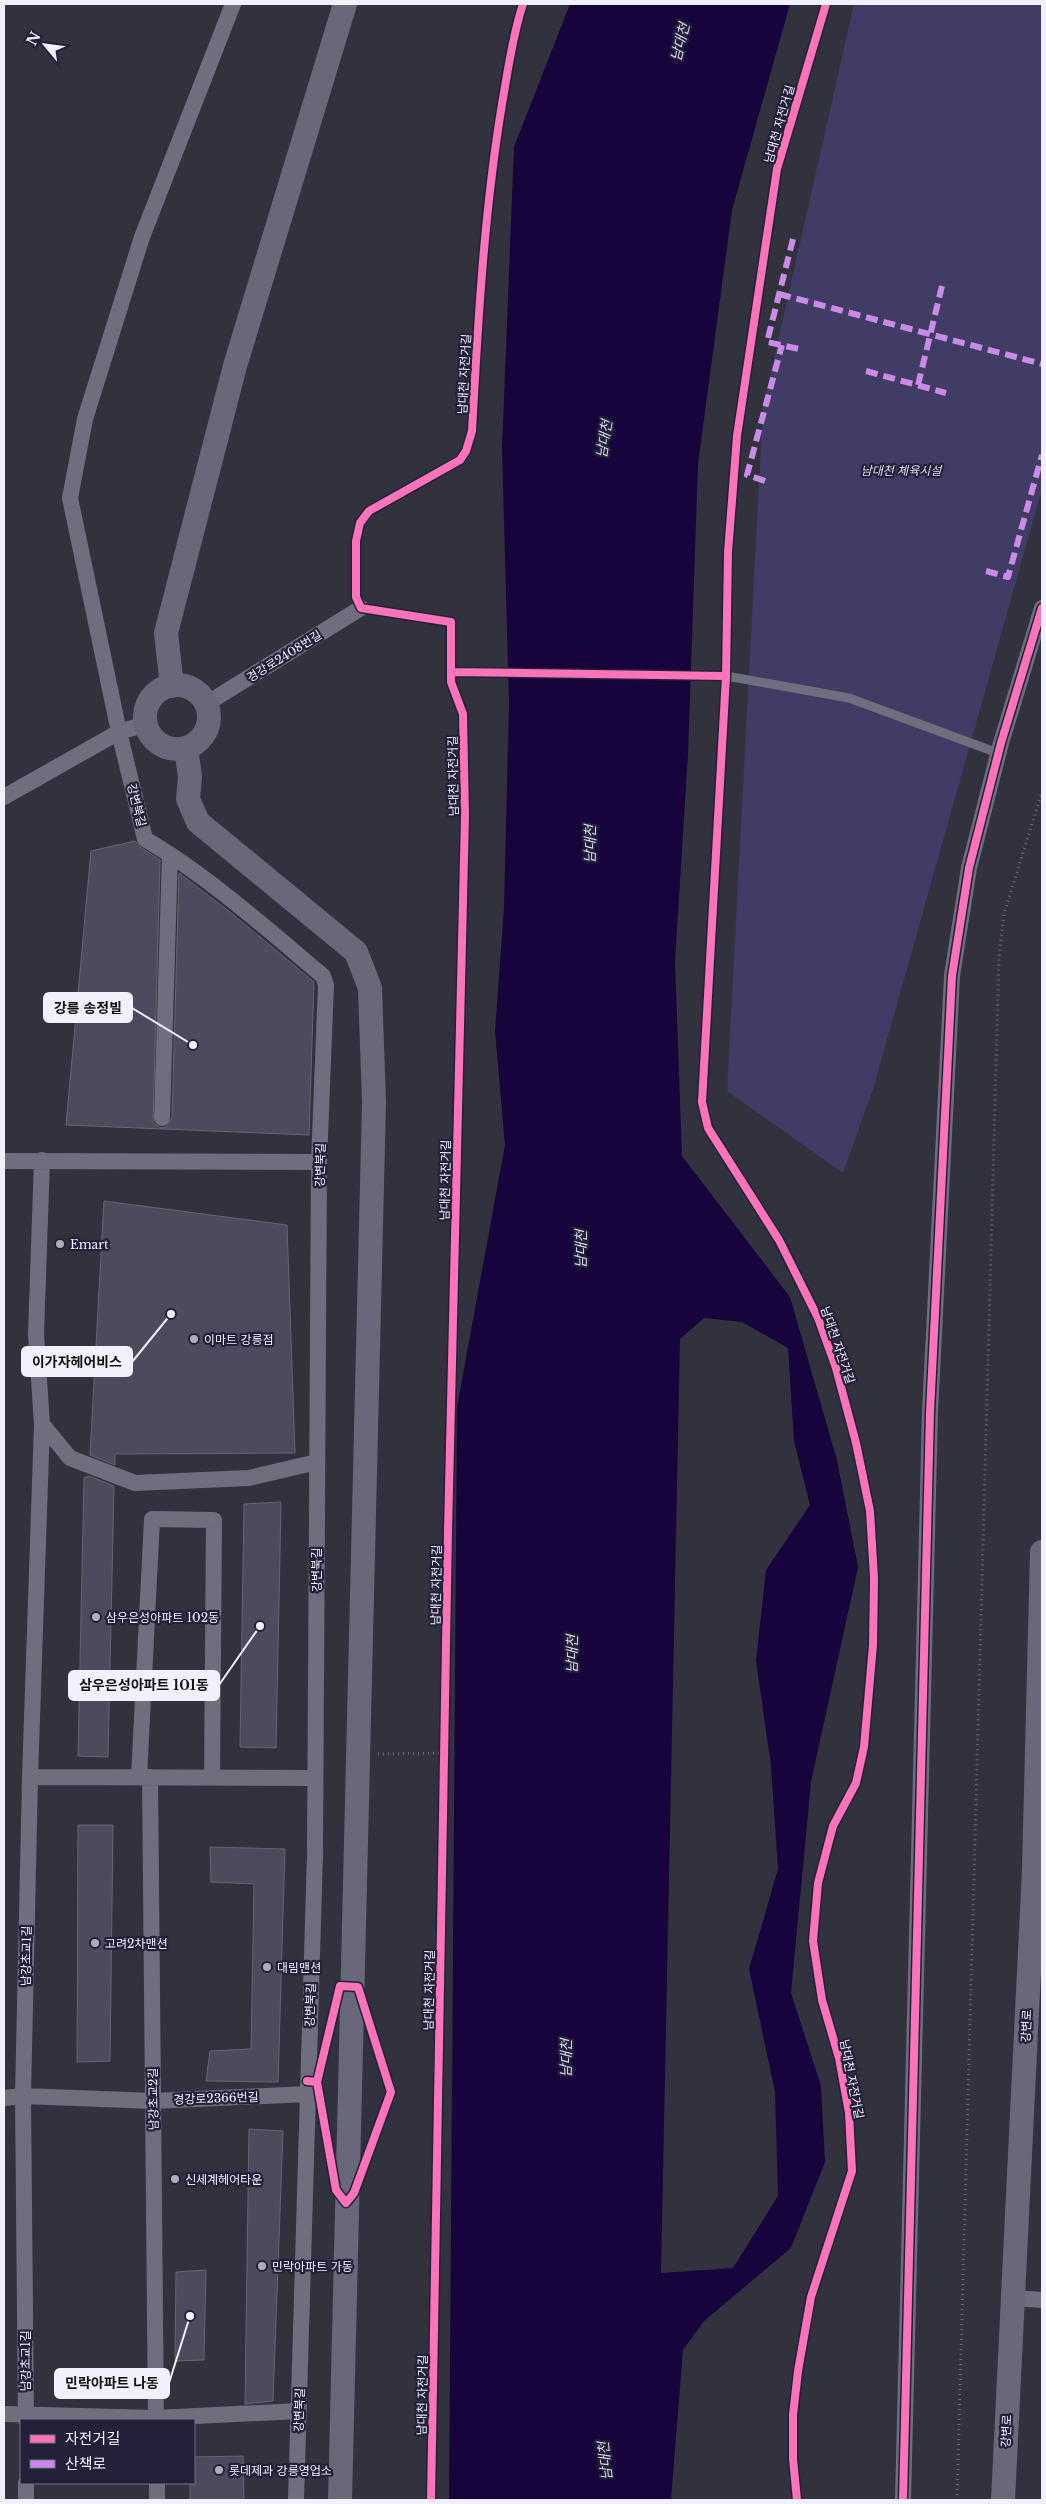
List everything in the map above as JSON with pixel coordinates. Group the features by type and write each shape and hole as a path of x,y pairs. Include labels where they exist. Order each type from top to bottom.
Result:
{"street":[{"name":"강변북길","path":"233,4 142,237 85,419 70,498 119,732 145,839 170,854 277,937 323,976 326,986 319,1162 315,1778 296,2500"},
{"path":"172,686 166,633 235,366 344,4"},
{"name":"경강로2408번길","path":"206,704 361,608"},
{"path":"903,2500 930,1412 952,976 969,868 998,753 1042,608"},
{"path":"172,686 192,689 206,704 209,715 208,726 199,739 186,748 164,747 150,733 146,724 146,714 151,699 162,689 172,686"},
{"path":"4,797 119,732 146,724"},
{"path":"186,748 190,777 188,799 198,822 356,952 370,988 374,1102 340,2500"},
{"path":"162,1118 170,854"},
{"path":"4,1162 42,1160 319,1162"},
{"name":"남강초교1길","path":"26,2418 23,2096 30,1776 42,1424 36,1334 42,1160"},
{"path":"42,1424 70,1458 135,1483 249,1478 317,1462"},
{"name":"남강초교2길","path":"156,2419 153,2100 145,1777 152,1519 214,1520 212,1777"},
{"name":"강변로","path":"1003,2500 1034,1870 1042,1552"},
{"path":"30,1776 315,1778"},
{"name":"경강로2366번길","path":"4,2098 23,2096 153,2100 308,2094"},
{"path":"1012,2298 1042,2300"},
{"path":"4,2414 26,2418 156,2419 299,2412"},
{"path":"26,2484 26,2500"},
{"path":"157,2484 157,2500"}],"lane":[{"path":"726,676 849,698 998,753"}],"path":[{"path":"957,2500 999,957 1004,914 1042,792"},
{"path":"444,1743 444,1762"}],"green space":[{"name":"남대천 체육시설","path":"854,4 1042,4 1042,489 874,1086 843,1173 727,1091 763,407"}],"water":[{"name":"남대천","path":"570,4 790,4 732,210 698,464 688,754 675,961 682,1156 790,1297 837,1460 858,1567 811,1782 791,1993 821,2086 825,2162 791,2248 704,2321 683,2350 671,2500 449,2500 457,1407 505,1145 495,1031 504,908 509,703 502,448 514,147","holes":["704,1318 742,1322 788,1348 794,1441 810,1505 766,1570 756,1661 771,1766 778,1869 749,1969 775,2092 778,2196 733,2268 661,2273 680,1339"]}],"building":[{"path":"135,841 140,847 160,860 153,1123 161,1128 166,1127 172,1118 179,873 230,912 314,982 309,1135 66,1125 91,851"},
{"name":"이마트 강릉점","path":"104,1201 287,1225 295,1453 115,1454 115,1465 90,1455"},
{"name":"삼우은성아파트 102동","path":"89,1476 114,1486 108,1757 78,1756 84,1478"},
{"path":"281,1502 276,1748 240,1747 244,1504"},
{"name":"고려2차맨션","path":"78,1825 113,1825 110,2061 77,2062"},
{"name":"대림맨션","path":"210,1847 285,1849 278,2082 206,2081 210,2051 251,2049 254,1884 211,1882"},
{"name":"민락아파트 가동","path":"249,2129 283,2131 273,2401 245,2404"},
{"path":"206,2270 204,2360 175,2361 176,2272"},
{"name":"롯데제과 강릉영업소","path":"243,2456 244,2500 190,2500 190,2484 195,2484 195,2457"}],"marked path":[{"path":"793,239 767,342 799,349"},
{"path":"918,385 942,286"},
{"path":"779,294 1042,364"},
{"path":"765,481 747,475 782,345"},
{"path":"866,371 946,393"},
{"path":"986,571 1008,577 1042,455"}],"cycle path":[{"name":"남대천 자전거길","path":"431,2500 448,1530 465,816 463,714 451,682 451,622 361,608 356,597 356,541 360,523 369,511 460,460 466,451 472,431 479,308 486,226 496,145 508,67 523,4"},
{"name":"남대천 자전거길","path":"797,2500 793,2459 793,2415 798,2371 811,2297 852,2171 849,2113 839,2058 822,2000 813,1941 818,1883 833,1826 856,1783 864,1747 873,1645 874,1578 870,1511 856,1443 836,1368 818,1318 779,1240 708,1128 702,1102 726,676 728,552 737,436 777,169 826,4"},
{"path":"903,2500 930,1412 952,976 969,868 1001,743 1042,608"},
{"path":"451,672 726,676"},
{"path":"307,2081 317,2082 336,2190 346,2203 354,2193 391,2092 358,1987 340,1986 317,2082"}],"place":[{"name":"강릉 송정빌","path":"193,1045"},
{"name":"Emart","path":"60,1244"},
{"name":"이가자헤어비스","path":"171,1314"},
{"name":"이마트 강릉점","path":"194,1339"},
{"name":"삼우은성아파트 102동","path":"96,1617"},
{"name":"삼우은성아파트 101동","path":"260,1626"},
{"name":"고려2차맨션","path":"95,1943"},
{"name":"대림맨션","path":"267,1967"},
{"name":"신세계헤어타운","path":"175,2179"},
{"name":"민락아파트 가동","path":"262,2266"},
{"name":"민락아파트 나동","path":"190,2316"},
{"name":"롯데제과 강릉영업소","path":"219,2470"}]}
